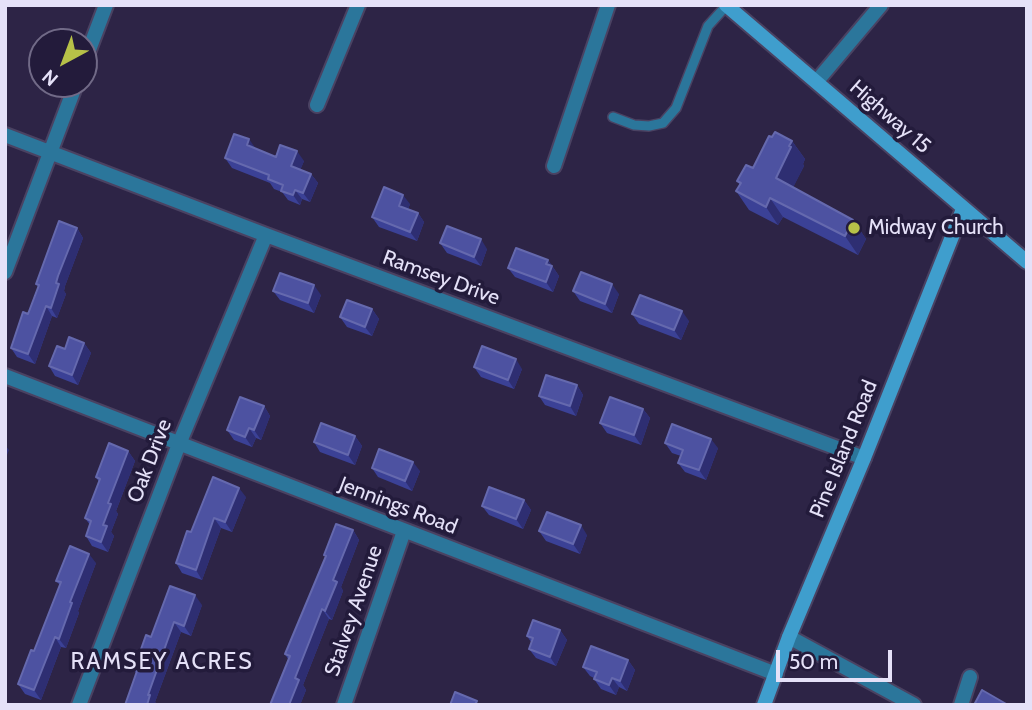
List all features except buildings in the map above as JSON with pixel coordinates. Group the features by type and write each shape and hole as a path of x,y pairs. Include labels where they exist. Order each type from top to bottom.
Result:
{"street":[{"path":"97,28 106,5"},
{"path":"317,105 358,5"},
{"path":"554,166 608,5"},
{"path":"817,81 881,5"},
{"name":"Highway 15","path":"726,6 1027,262"},
{"path":"5,272 71,98"},
{"name":"Ramsey Drive","path":"5,135 864,458"},
{"name":"Pine Island Road","path":"764,705 789,637 963,209"},
{"name":"Oak Drive","path":"79,705 179,444 266,235"},
{"name":"Jennings Road","path":"5,376 776,674"},
{"name":"Stalvey Avenue","path":"344,705 404,531"},
{"path":"789,637 914,705"},
{"path":"961,705 970,677"}],"lane":[{"path":"613,117 634,125 663,124 676,108 708,26 726,6"}],"place":[{"name":"Midway Church","path":"854,228"}],"district":[{"name":"RAMSEY ACRES","path":"162,662"}]}
